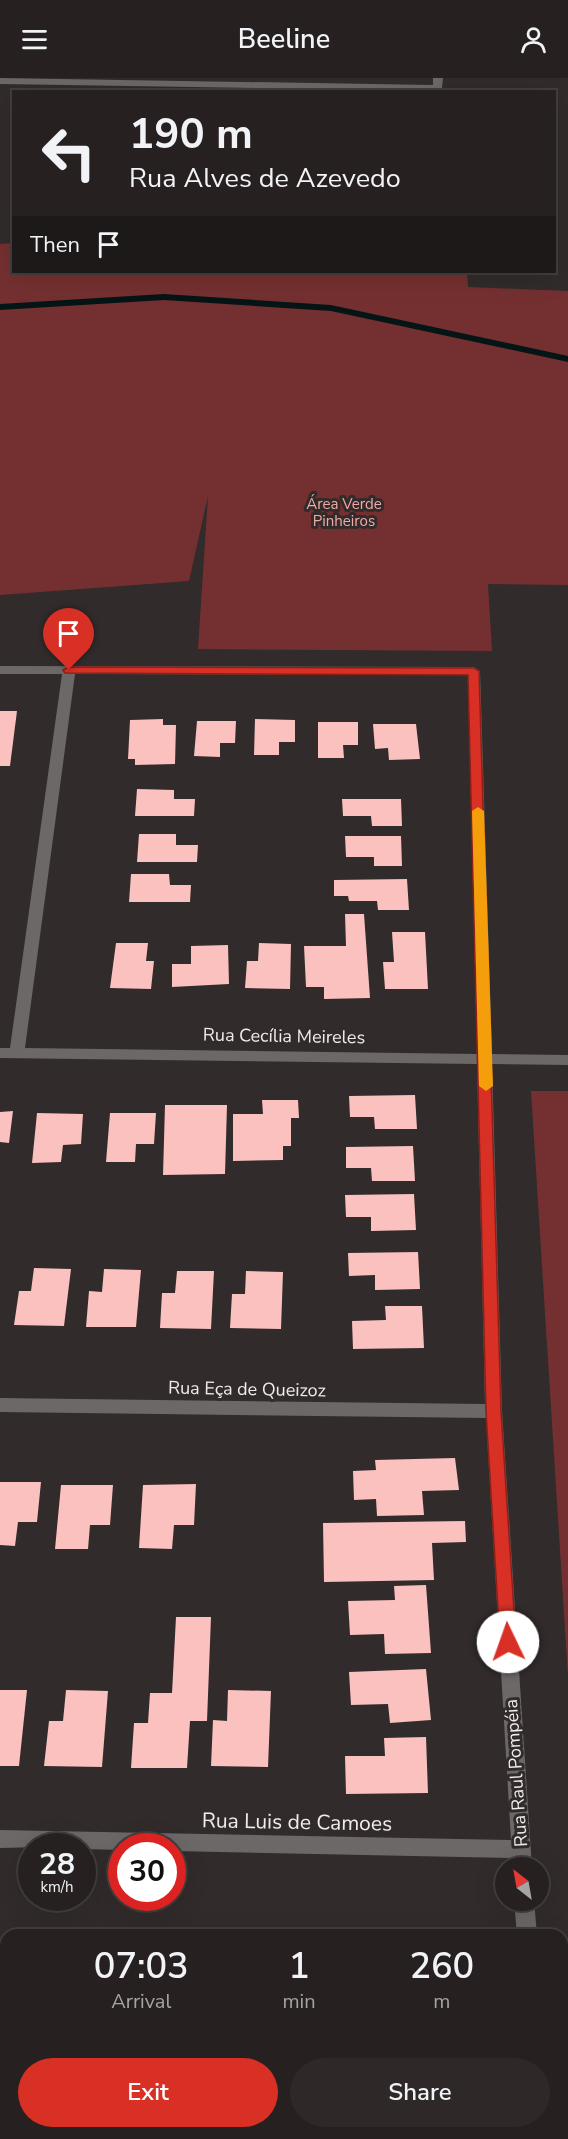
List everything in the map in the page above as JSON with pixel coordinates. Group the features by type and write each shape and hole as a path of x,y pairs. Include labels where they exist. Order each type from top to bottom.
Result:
{"street":[{"path":"0,81 437,83"},
{"path":"0,670 69,670 17,1053"},
{"name":"Rua Raul Pompéia","path":"69,670 474,671 494,1411 522,1857"},
{"name":"Rua Cecília Meireles","path":"0,1053 568,1060"},
{"name":"Rua Eça de Queizoz","path":"0,1405 494,1411"},
{"name":"Rua Luis de Camoes","path":"0,1839 495,1857"},
{"path":"525,1911 526,1929"}],"green space":[{"name":"Área Verde Pinheiros","path":"12,243 12,273 467,273 468,287 568,291 568,585 488,584 492,651 198,649 208,496 189,581 0,595 0,244"},
{"path":"531,1091 568,1091 568,1677"}],"building":[{"path":"0,711 17,711 10,766 0,766"},
{"path":"163,719 163,725 176,725 175,764 135,765 135,759 128,759 130,720"},
{"path":"255,719 295,720 295,742 279,742 279,755 254,755"},
{"path":"197,721 236,721 235,743 220,743 220,757 194,756"},
{"path":"318,722 358,722 358,745 343,745 344,758 318,758"},
{"path":"373,724 416,724 420,759 389,760 388,748 375,749"},
{"path":"137,789 174,790 174,799 195,799 194,816 135,816"},
{"path":"342,799 401,799 402,826 372,826 371,816 343,816"},
{"path":"139,834 176,834 176,845 198,845 197,862 137,862"},
{"path":"345,836 401,836 402,866 374,866 374,857 346,857"},
{"path":"131,874 169,874 170,885 191,885 190,902 129,902"},
{"path":"407,879 409,910 378,910 377,901 349,901 348,896 334,896 334,880"},
{"path":"345,914 364,914 370,998 324,999 324,987 306,987 304,946 346,946"},
{"path":"392,932 425,932 428,989 385,989 383,962 394,962"},
{"path":"116,943 148,943 146,961 154,961 151,989 110,988"},
{"path":"259,943 291,944 290,989 245,988 247,961 258,961"},
{"path":"228,945 229,984 172,987 172,964 191,964 191,946"},
{"path":"415,1095 417,1129 375,1129 374,1117 350,1117 349,1096"},
{"path":"262,1100 298,1100 299,1118 291,1118 291,1146 283,1146 283,1160 233,1161 233,1114 263,1114"},
{"path":"165,1105 227,1105 225,1174 163,1175"},
{"path":"13,1111 9,1143 0,1142 0,1112"},
{"path":"37,1113 83,1114 81,1144 63,1145 61,1162 32,1163"},
{"path":"110,1113 156,1113 154,1144 136,1144 135,1162 106,1162"},
{"path":"413,1146 415,1181 372,1181 371,1168 346,1168 346,1147"},
{"path":"414,1194 416,1230 371,1231 371,1217 346,1217 345,1195"},
{"path":"418,1252 420,1289 375,1290 375,1275 349,1276 348,1253"},
{"path":"34,1268 71,1269 64,1326 14,1325 19,1291 31,1291"},
{"path":"104,1269 141,1270 136,1327 86,1327 89,1291 102,1292"},
{"path":"177,1271 214,1271 211,1329 160,1328 162,1293 175,1293"},
{"path":"246,1271 283,1272 281,1329 230,1328 232,1294 245,1294"},
{"path":"385,1306 422,1306 424,1348 353,1349 352,1321 386,1320"},
{"path":"455,1458 459,1490 422,1491 424,1515 377,1516 376,1499 354,1500 353,1471 376,1470 375,1460"},
{"path":"0,1482 41,1482 37,1522 18,1522 15,1546 0,1545"},
{"path":"196,1484 194,1525 174,1525 172,1549 139,1548 143,1485"},
{"path":"61,1485 113,1485 110,1525 90,1525 88,1549 55,1549"},
{"path":"465,1521 466,1542 432,1543 434,1580 324,1582 323,1523"},
{"path":"426,1585 431,1653 385,1654 384,1634 350,1635 348,1601 395,1600 394,1586"},
{"path":"176,1617 211,1617 207,1721 190,1721 187,1768 131,1768 134,1723 148,1723 150,1693 172,1693"},
{"path":"426,1669 431,1720 390,1723 388,1704 351,1705 349,1672"},
{"path":"0,1690 27,1690 19,1766 0,1766"},
{"path":"66,1690 108,1691 102,1767 44,1766 49,1721 63,1721"},
{"path":"228,1690 271,1691 268,1767 211,1766 213,1720 227,1721"},
{"path":"426,1737 428,1793 346,1794 345,1756 385,1756 384,1738"}],"waterway":[{"path":"0,307 164,297 331,308 568,359"}],"slow traffic":[{"path":"478,811 486,1086"}],"route":[{"path":"69,670 474,671 494,1411 508,1642"}]}
